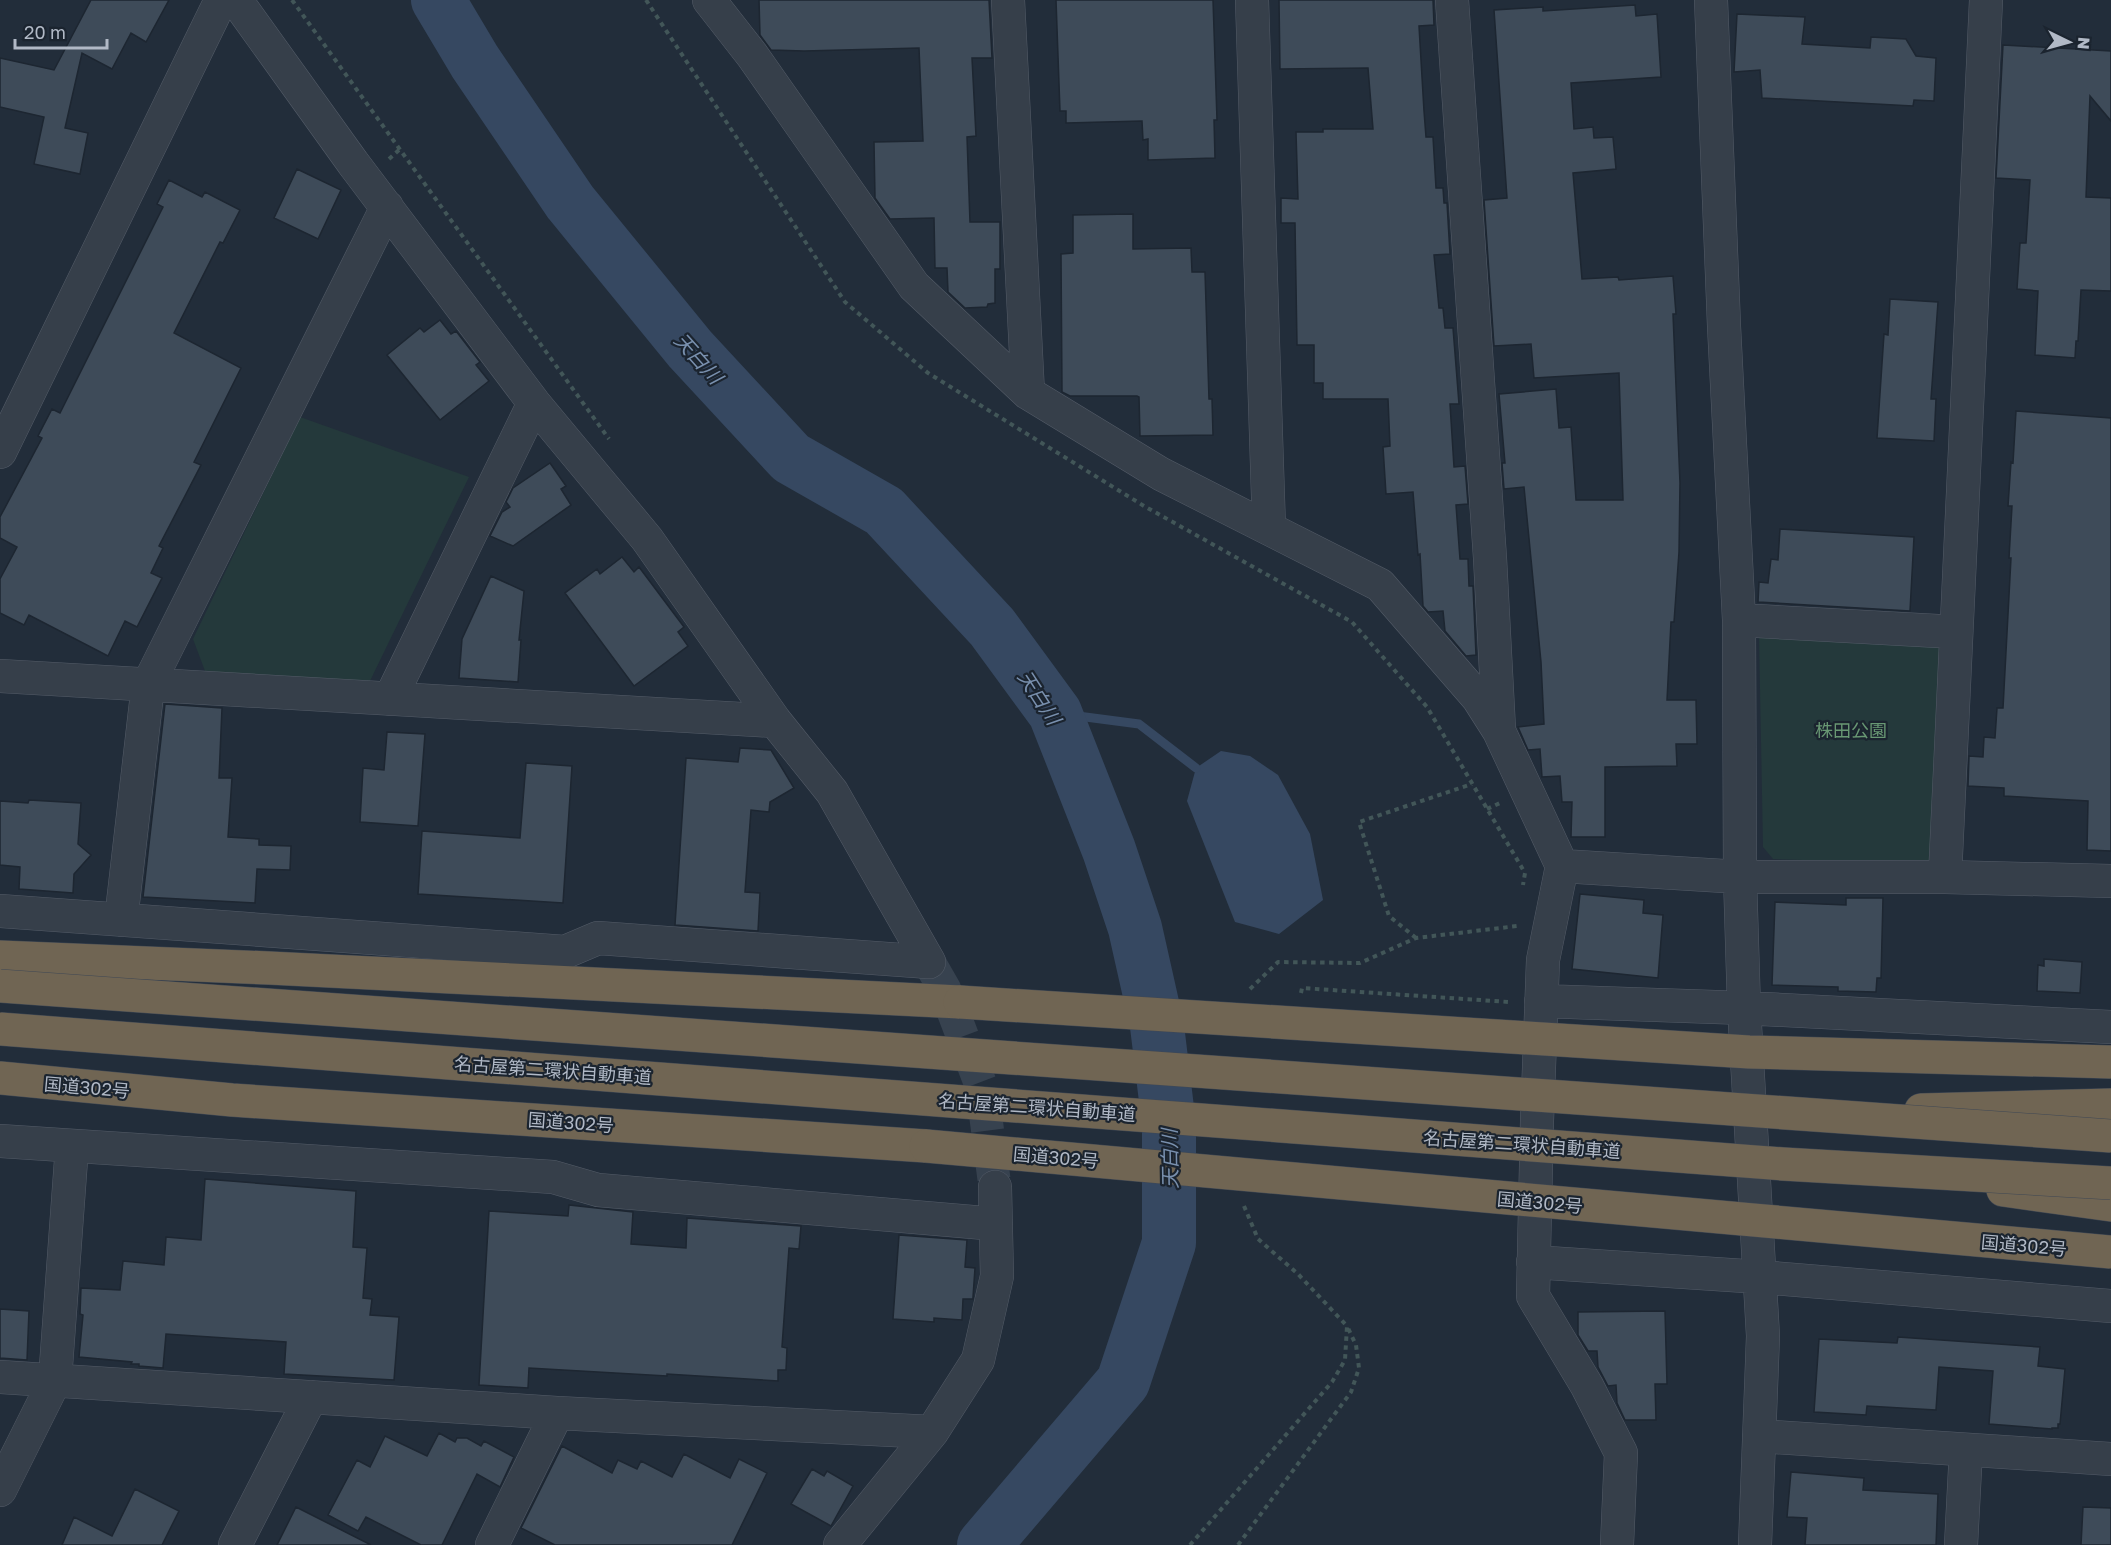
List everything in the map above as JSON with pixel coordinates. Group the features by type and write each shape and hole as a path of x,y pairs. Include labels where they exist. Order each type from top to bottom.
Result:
{"highway":[{"path":"0,957 281,968 960,1002 1749,1052 2111,1062"},
{"path":"0,986 2111,1136"},
{"name":"名古屋第二環状自動車道","path":"0,1029 1839,1167 2111,1183"},
{"name":"国道302号","path":"0,1078 232,1100 926,1146 2111,1252"},
{"path":"1802,1114 2111,1106"},
{"path":"1839,1167 2111,1205"}],"street":[{"path":"0,452 221,0"},
{"path":"0,911 565,952 598,938 929,962 832,792 775,721 647,539 534,403 353,163 236,0"},
{"path":"709,0 752,55 914,286 1028,393 1161,474 1380,585 1478,698 1499,731 1562,866 1543,960 1533,1296 1587,1386 1621,1453 1617,1545"},
{"path":"1008,0 1028,393"},
{"path":"1252,0 1269,528"},
{"path":"1452,0 1489,547 1499,731"},
{"path":"1711,0 1739,620 1740,877 1744,1008 1763,1336 1755,1545"},
{"path":"1945,877 1986,0"},
{"path":"121,920 148,685 387,207"},
{"path":"390,699 534,403"},
{"path":"1739,620 1956,632"},
{"path":"0,676 775,721"},
{"path":"1562,866 1740,877 1945,877 2111,881"},
{"path":"1541,1001 1744,1008 2111,1028"},
{"path":"0,1141 553,1176 598,1190 996,1224"},
{"path":"0,1490 55,1380 72,1146"},
{"path":"840,1545 932,1432 978,1360 997,1276 995,1187"},
{"path":"1533,1262 1760,1277 2111,1306"},
{"path":"0,1377 557,1413 932,1432"},
{"path":"235,1545 311,1396"},
{"path":"492,1545 557,1413"},
{"path":"1759,1436 2111,1459"},
{"path":"1961,1545 1965,1450"}],"path":[{"path":"1416,938 1389,916 1359,822 1472,784"},
{"path":"1190,1545 1332,1382 1345,1360 1347,1326 1356,1345 1359,1368 1351,1392 1238,1545"}],"green space":[{"path":"300,417 469,477 369,683 205,671 193,639"},
{"name":"株田公園","path":"1759,635 1946,642 1935,864 1773,859 1763,847"}],"water":[{"path":"1221,751 1250,756 1278,775 1310,834 1323,900 1279,934 1235,922 1187,801 1196,768"}],"building":[{"path":"91,0 169,0 146,42 131,33 112,69 82,53 65,128 88,133 80,174 34,164 44,117 0,107 0,58 54,70"},
{"path":"759,0 989,0 992,58 972,58 976,136 967,137 970,222 1000,222 1000,269 995,269 995,303 988,304 987,307 965,308 948,292 947,268 935,268 934,218 890,219 875,198 874,142 923,141 919,48 771,50 760,35"},
{"path":"1056,0 1213,0 1217,120 1214,120 1215,158 1148,160 1148,139 1143,140 1142,121 1066,123 1066,111 1060,111"},
{"path":"1279,0 1433,0 1434,25 1419,26 1424,111 1426,137 1433,137 1436,188 1443,188 1444,203 1447,203 1450,254 1434,255 1439,308 1443,308 1445,328 1453,328 1459,404 1450,404 1454,467 1465,466 1468,504 1456,505 1460,559 1468,559 1469,586 1473,586 1476,655 1466,656 1445,631 1443,611 1428,612 1423,606 1413,492 1386,494 1383,447 1390,446 1388,399 1323,399 1323,383 1314,383 1314,345 1297,345 1295,223 1281,223 1281,198 1298,199 1296,132 1323,132 1323,129 1373,129 1368,68 1280,69"},
{"path":"1635,5 1636,16 1657,14 1661,77 1571,83 1574,129 1593,127 1594,138 1613,137 1616,169 1573,173 1582,279 1618,277 1619,280 1673,276 1680,483 1679,552 1674,622 1671,622 1667,700 1696,700 1697,744 1676,744 1677,766 1605,767 1605,837 1571,837 1572,802 1562,802 1560,776 1542,777 1540,749 1528,750 1518,727 1544,724 1541,662 1524,487 1504,489 1502,463 1505,463 1499,394 1556,389 1559,428 1571,427 1576,500 1623,500 1619,373 1534,378 1531,344 1494,346 1484,200 1507,198 1494,10 1543,7 1543,11"},
{"path":"1737,14 1805,17 1802,44 1870,48 1871,37 1906,39 1916,56 1936,58 1934,101 1914,100 1913,106 1762,98 1760,70 1734,72"},
{"path":"2003,45 2111,51 2111,121 2090,96 2086,197 2111,198 2111,291 2081,290 2075,358 2035,355 2038,291 2017,289 2020,243 2026,243 2030,180 1996,178"},
{"path":"297,169 341,190 318,239 274,218"},
{"path":"169,180 202,197 205,192 240,210 223,243 220,242 174,333 241,368 194,462 201,465 159,546 163,548 151,573 162,578 137,627 125,621 108,656 29,615 24,625 0,613 0,579 17,547 0,538 0,517 42,438 38,436 52,409 60,413 163,207 157,204"},
{"path":"1133,214 1133,249 1191,248 1192,272 1205,272 1209,399 1212,399 1213,435 1140,436 1139,397 1070,396 1062,392 1061,254 1073,253 1073,215"},
{"path":"1890,299 1938,302 1931,399 1936,399 1934,441 1877,438 1884,334 1888,335"},
{"path":"440,320 451,334 456,331 480,362 476,365 489,381 440,420 387,355 420,328 424,332"},
{"path":"2016,411 2111,418 2111,851 2087,850 2088,801 2004,796 2004,788 1968,786 1969,756 1983,757 1984,737 1995,738 1997,708 2003,708 2011,558 2009,558 2012,506 2008,506"},
{"path":"550,463 566,486 561,489 571,505 513,546 490,536 502,512 510,507 506,502 513,488"},
{"path":"1780,529 1914,537 1910,611 1758,602 1759,582 1768,583 1771,559 1778,560"},
{"path":"622,557 634,572 639,567 684,627 678,632 688,646 634,686 565,593 597,569 600,574"},
{"path":"491,576 524,591 518,682 459,678 462,639"},
{"path":"165,704 222,708 219,778 232,778 228,837 259,839 259,845 291,846 290,870 257,869 255,903 143,897"},
{"path":"387,732 425,734 418,826 360,822 363,768 384,770"},
{"path":"740,748 771,750 794,788 770,802 769,812 751,810 745,892 760,893 758,931 675,925 686,758 738,762"},
{"path":"526,763 572,766 563,903 418,894 422,831 520,838"},
{"path":"29,800 81,803 78,844 91,855 74,874 73,893 19,889 20,867 0,865 0,801 28,803"},
{"path":"1580,894 1644,900 1643,913 1663,915 1658,978 1572,969"},
{"path":"1846,898 1883,898 1881,978 1877,978 1876,992 1838,991 1838,987 1772,985 1775,902 1846,905"},
{"path":"2044,959 2082,962 2080,993 2037,991 2038,965 2044,966"},
{"path":"205,1179 356,1191 353,1247 367,1248 363,1298 372,1299 370,1315 399,1317 394,1380 284,1374 286,1342 166,1334 163,1368 139,1366 139,1364 131,1364 132,1362 79,1357 83,1315 80,1314 81,1288 120,1290 123,1261 164,1265 166,1237 201,1240"},
{"path":"569,1205 633,1212 631,1244 686,1248 687,1218 801,1226 799,1249 789,1248 782,1347 787,1348 786,1370 778,1370 778,1381 529,1368 528,1388 479,1385 489,1211 568,1216"},
{"path":"899,1235 967,1240 965,1267 975,1268 973,1299 963,1299 962,1320 934,1318 934,1322 893,1319"},
{"path":"0,1309 29,1311 27,1360 0,1358"},
{"path":"1665,1311 1667,1384 1655,1384 1656,1420 1625,1420 1617,1403 1616,1385 1608,1386 1598,1367 1597,1351 1588,1351 1578,1335 1578,1312"},
{"path":"1898,1337 2040,1347 2038,1366 2065,1369 2058,1428 1989,1424 1993,1371 1939,1367 1936,1410 1867,1406 1866,1415 1814,1412 1819,1339 1897,1343"},
{"path":"439,1433 455,1442 457,1438 467,1438 481,1446 484,1441 514,1457 500,1487 477,1474 442,1545 421,1545 366,1517 358,1531 328,1515 357,1460 370,1467 385,1436 427,1456"},
{"path":"562,1446 612,1473 618,1460 637,1469 641,1461 672,1477 684,1454 730,1478 739,1459 767,1473 732,1545 555,1545 521,1528"},
{"path":"812,1469 824,1476 827,1471 853,1486 831,1526 791,1504"},
{"path":"1791,1472 1864,1478 1863,1490 1938,1494 1936,1545 1805,1545 1807,1518 1787,1517"},
{"path":"135,1489 179,1511 162,1545 62,1545 74,1517 112,1536"},
{"path":"296,1507 371,1545 277,1545"},
{"path":"2083,1507 2111,1508 2111,1545 2081,1545"}],"waterway":[{"name":"天白川","path":"438,0 475,62 570,202 690,349 791,458 884,511 992,627 1055,713 1109,850 1135,928 1157,1026 1169,1125 1169,1243 1123,1382 984,1545"},
{"path":"1055,713 1139,724 1196,768"}],"tunnel":[{"path":"929,962 945,990 982,1088 995,1187"}]}
